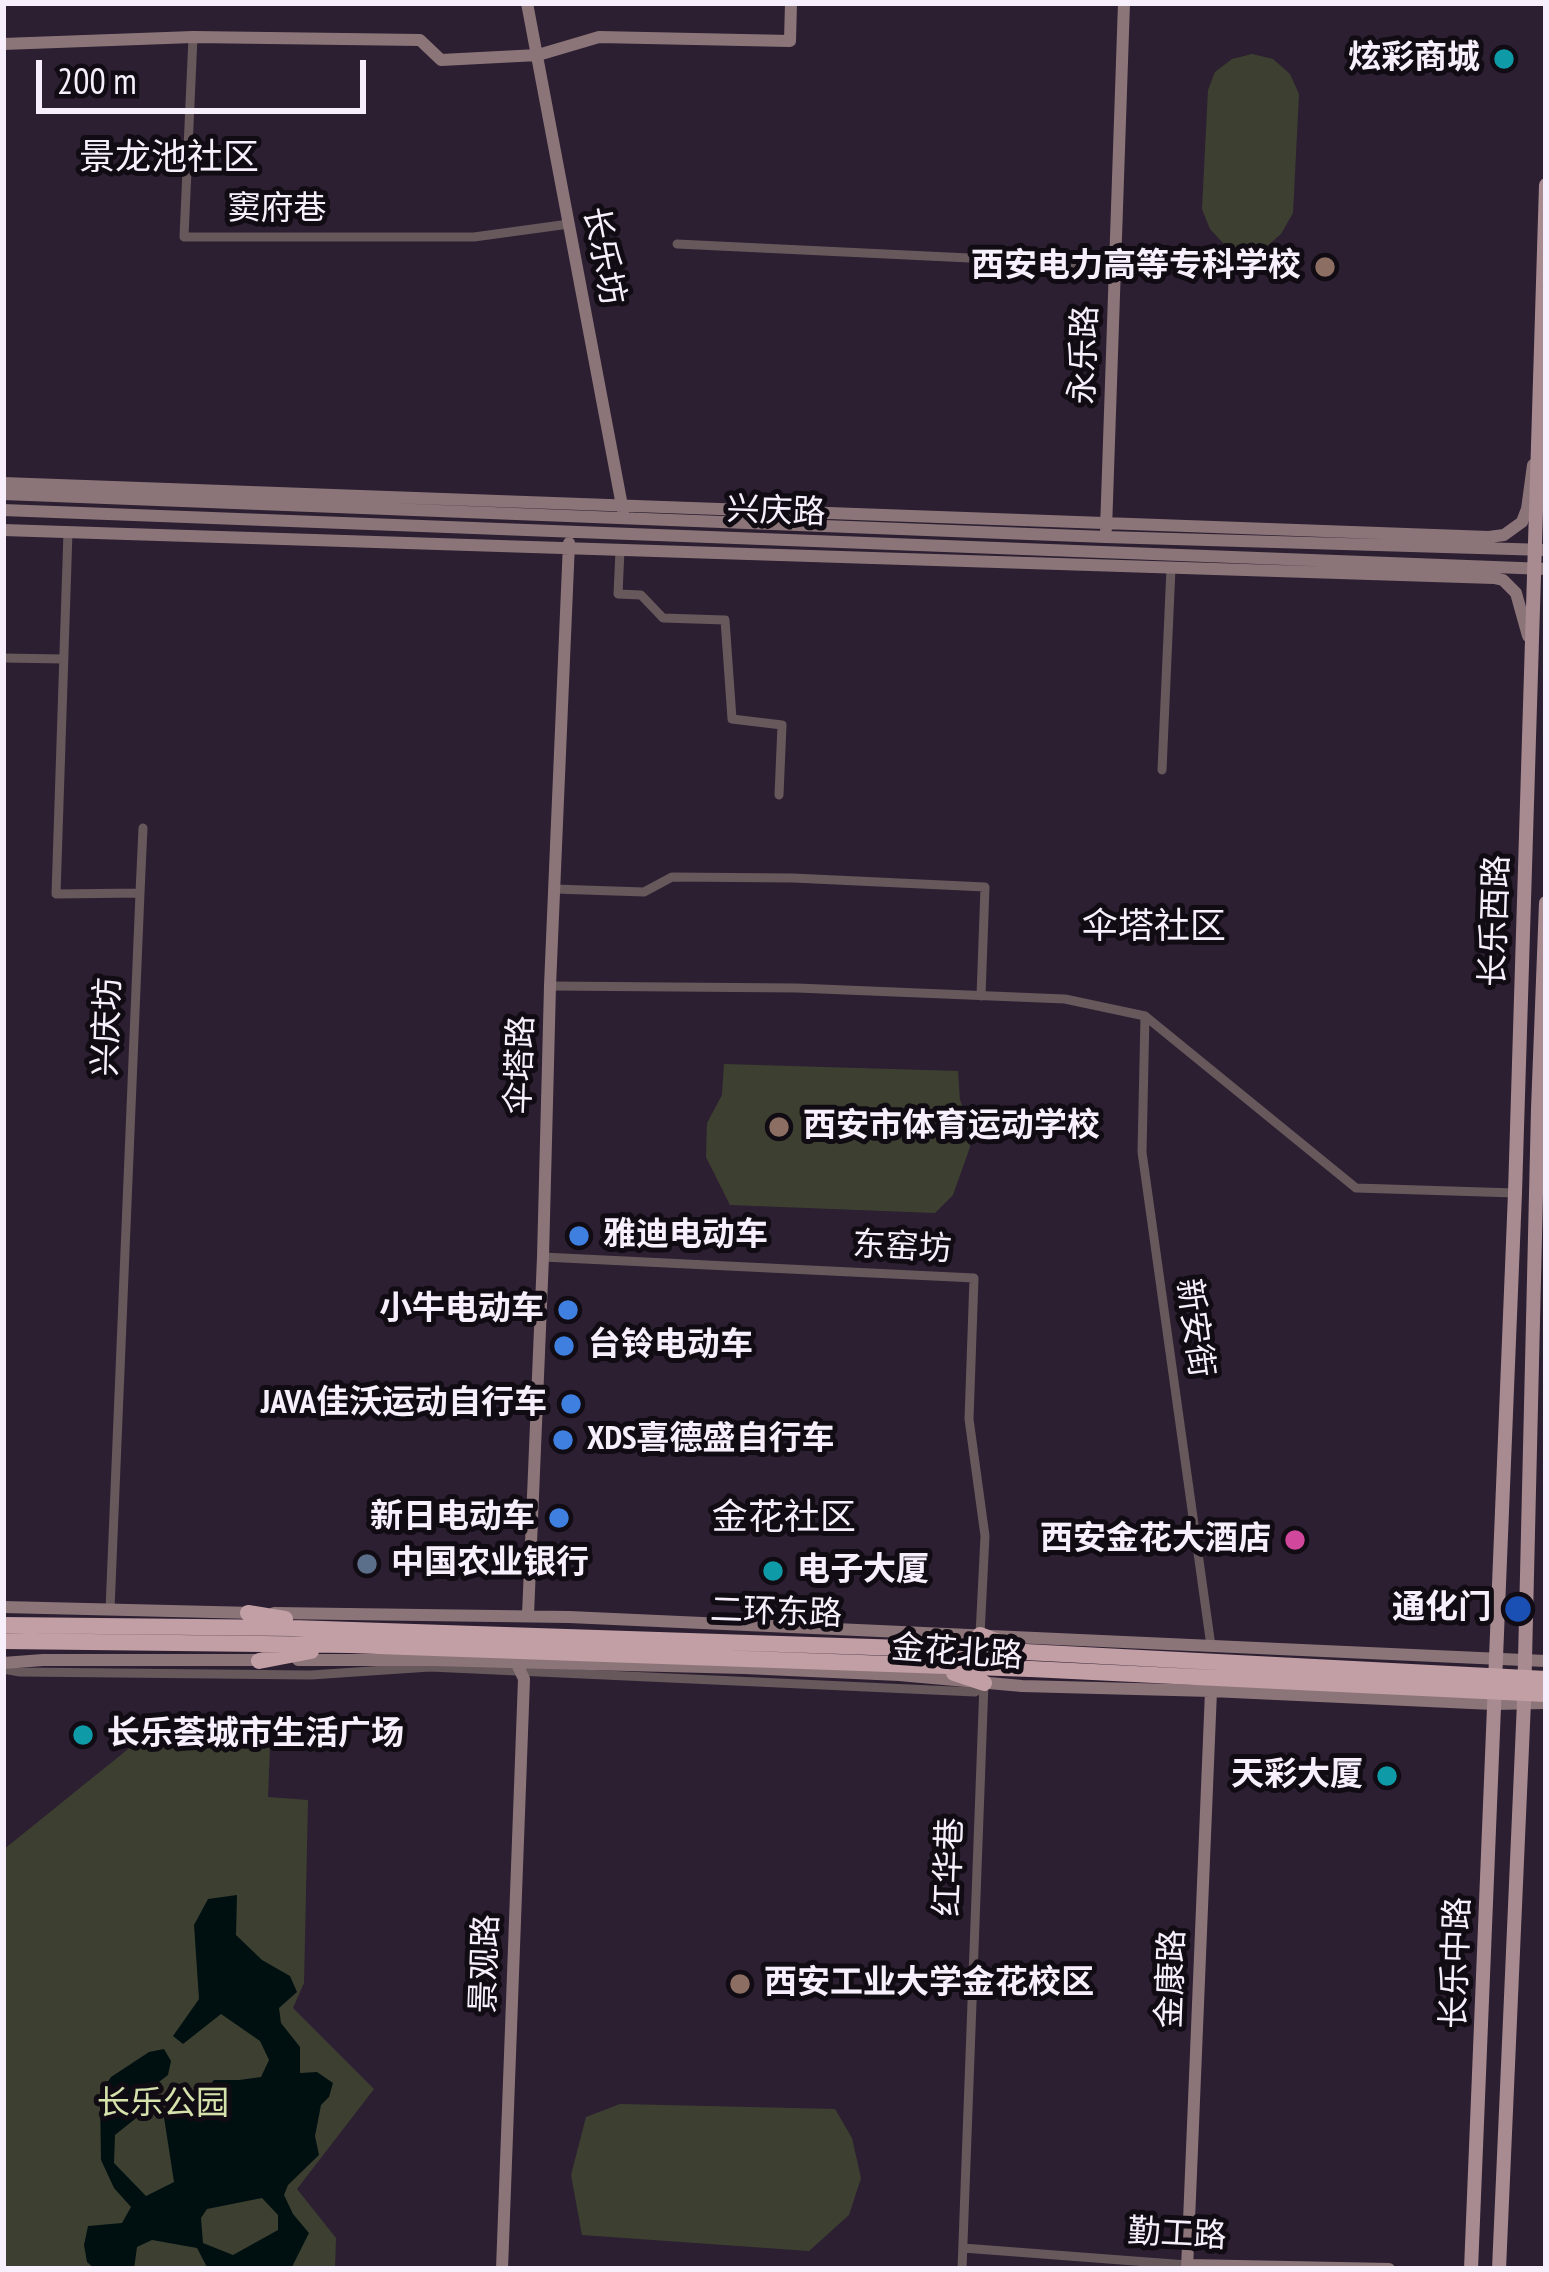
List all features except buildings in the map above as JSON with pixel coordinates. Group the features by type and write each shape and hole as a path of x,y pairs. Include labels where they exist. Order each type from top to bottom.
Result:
{"highway":[{"path":"248,1613 350,1638"},
{"name":"二环东路","path":"3,1625 114,1625 936,1666 1028,1660 1546,1698"},
{"name":"二环东路","path":"3,1641 114,1625"},
{"path":"980,1635 1028,1660"},
{"name":"二环东路","path":"350,1638 1546,1679"},
{"path":"259,1660 350,1638"},
{"path":"936,1666 984,1683"}],"main road":[{"name":"长乐西路","path":"1495,1658 1515,1193 1530,650 1540,550 1537,446 1546,185"},
{"name":"长乐西路","path":"1525,1661 1540,1306 1546,902"},
{"name":"长乐中路","path":"1471,2269 1495,1658"},
{"name":"长乐中路","path":"1498,2269 1525,1661"}],"street":[{"name":"长乐坊","path":"527,3 623,512"},
{"path":"3,44 193,37 420,40 441,60 538,55 599,37 790,40 791,3"},
{"name":"永乐路","path":"1106,544 1124,3"},
{"name":"窦府巷","path":"193,37 184,237 474,236 569,224"},
{"path":"677,244 1115,265"},
{"path":"3,530 620,550 1489,537 1504,535 1522,522 1537,446"},
{"path":"3,483 623,512"},
{"name":"兴庆路","path":"3,494 570,524 623,512 1539,569"},
{"name":"兴庆路","path":"3,510 1106,544 1540,550"},
{"name":"伞塔路","path":"528,1615 570,524"},
{"path":"68,532 56,895 140,893"},
{"path":"1443,535 1471,548"},
{"path":"1106,544 1171,568 1503,580 1522,607 1530,650"},
{"path":"620,550 618,594 641,595 663,618 725,620 732,719 782,725 779,795"},
{"path":"1162,770 1171,568"},
{"path":"3,658 64,659"},
{"name":"兴庆坊","path":"114,1625 143,828"},
{"path":"554,890 644,892 672,877 985,887 981,995"},
{"path":"550,986 796,988 1065,999 1145,1016 1356,1188 1515,1193"},
{"name":"新安街","path":"1145,1016 1142,1152 1211,1646"},
{"name":"东窑坊","path":"543,1257 974,1278 969,1418 985,1536 980,1635"},
{"name":"金花北路","path":"3,1607 114,1625 248,1613 528,1615 1546,1661"},
{"name":"金花北路","path":"3,1669 43,1660 355,1659 877,1674 984,1683 1493,1704 1546,1698"},
{"path":"3,1669 310,1675 518,1667"},
{"name":"景观路","path":"502,2269 524,1679 518,1667"},
{"name":"红华巷","path":"962,2269 984,1683"},
{"name":"金康路","path":"1187,2267 1211,1691"},
{"name":"勤工路","path":"963,2248 1187,2267 1389,2269"}],"green space":[{"path":"1252,54 1273,59 1290,74 1299,94 1293,213 1267,246 1244,250 1224,244 1210,229 1202,209 1208,90 1215,72 1232,59"},
{"path":"724,1064 958,1071 970,1147 953,1195 935,1213 730,1205 706,1157 707,1123 722,1095"},
{"name":"长乐公园","path":"150,1717 271,1721 268,1797 308,1800 304,1983 293,2008 374,2089 297,2189 336,2238 335,2269 3,2269 3,1850 153,1729"},
{"path":"620,2104 835,2109 852,2138 861,2178 849,2215 809,2251 582,2235 571,2175 586,2117"}],"shaded area":[{"path":"237,1895 236,1935 262,1960 290,1976 297,1992 279,2008 281,2023 300,2047 300,2073 317,2072 333,2083 321,2105 315,2136 319,2155 284,2195 309,2233 291,2269 208,2269 197,2248 152,2240 137,2247 134,2269 95,2269 87,2262 84,2245 88,2226 122,2223 131,2207 114,2188 101,2160 100,2093 111,2077 149,2052 164,2049 171,2061 168,2075 151,2088 135,2119 115,2135 114,2163 146,2196 174,2182 163,2111 191,2110 214,2080 261,2077 269,2060 260,2041 221,2014 183,2044 173,2036 199,1999 194,1925 208,1899","holes":["262,2198 278,2215 278,2230 233,2255 203,2243 201,2218 207,2209"]}],"place":[{"name":"炫彩商城","path":"1504,59"},
{"name":"西安电力高等专科学校","path":"1325,267"},
{"name":"西安市体育运动学校","path":"779,1127"},
{"name":"雅迪电动车","path":"579,1236"},
{"name":"小牛电动车","path":"568,1310"},
{"name":"台铃电动车","path":"564,1346"},
{"name":"JAVA佳沃运动自行车","path":"571,1404"},
{"name":"XDS喜德盛自行车","path":"563,1440"},
{"name":"新日电动车","path":"559,1518"},
{"name":"西安金花大酒店","path":"1295,1540"},
{"name":"中国农业银行","path":"367,1564"},
{"name":"电子大厦","path":"773,1571"},
{"name":"通化门","path":"1518,1609"},
{"name":"长乐荟城市生活广场","path":"83,1735"},
{"name":"天彩大厦","path":"1387,1776"},
{"name":"西安工业大学金花校区","path":"740,1984"}],"district":[{"name":"景龙池社区","path":"169,159"},
{"name":"伞塔社区","path":"1154,928"},
{"name":"金花社区","path":"784,1519"}]}
